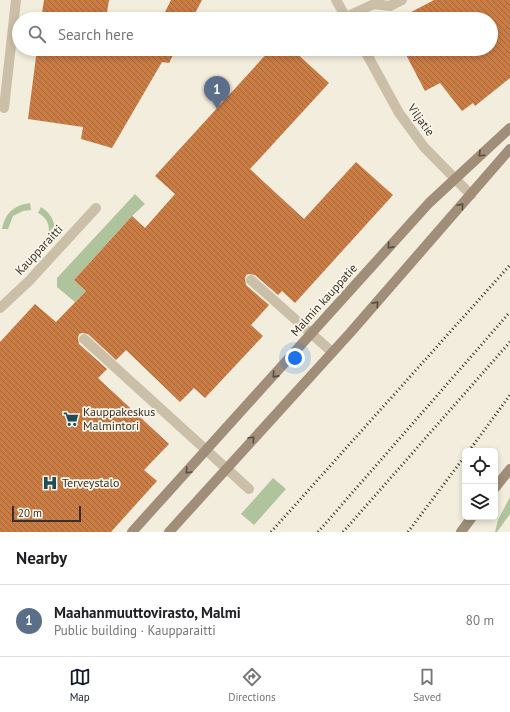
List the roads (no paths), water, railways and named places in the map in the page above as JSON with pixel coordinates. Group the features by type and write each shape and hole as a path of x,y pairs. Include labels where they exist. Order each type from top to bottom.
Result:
{"main road":[{"name":"Malmin kauppatie","path":"132,532 207,451 429,203 510,128"},
{"path":"169,532 332,352 510,149"},
{"path":"498,484 510,469"},
{"path":"461,532 470,520"}],"street":[{"path":"15,12 16,0"},
{"path":"336,0 343,12"},
{"path":"358,12 375,2 390,6 402,0"},
{"path":"4,108 12,36"},
{"name":"Viljatie","path":"368,56 400,113 424,147 471,195"},
{"name":"Kaupparaitti","path":"0,308 29,281 96,208"},
{"path":"251,280 332,352"},
{"path":"84,339 249,489"}],"railway":[{"path":"271,532 510,265"},
{"path":"318,532 510,312"},
{"path":"343,532 510,342"},
{"path":"471,448 510,395"},
{"path":"408,532 462,460"}],"place":[{"name":"Maahanmuuttovirasto, Malmi","path":"217,109"},
{"name":"Kauppakeskus Malmintori","path":"71,419"},
{"name":"Terveystalo","path":"50,483"}]}
